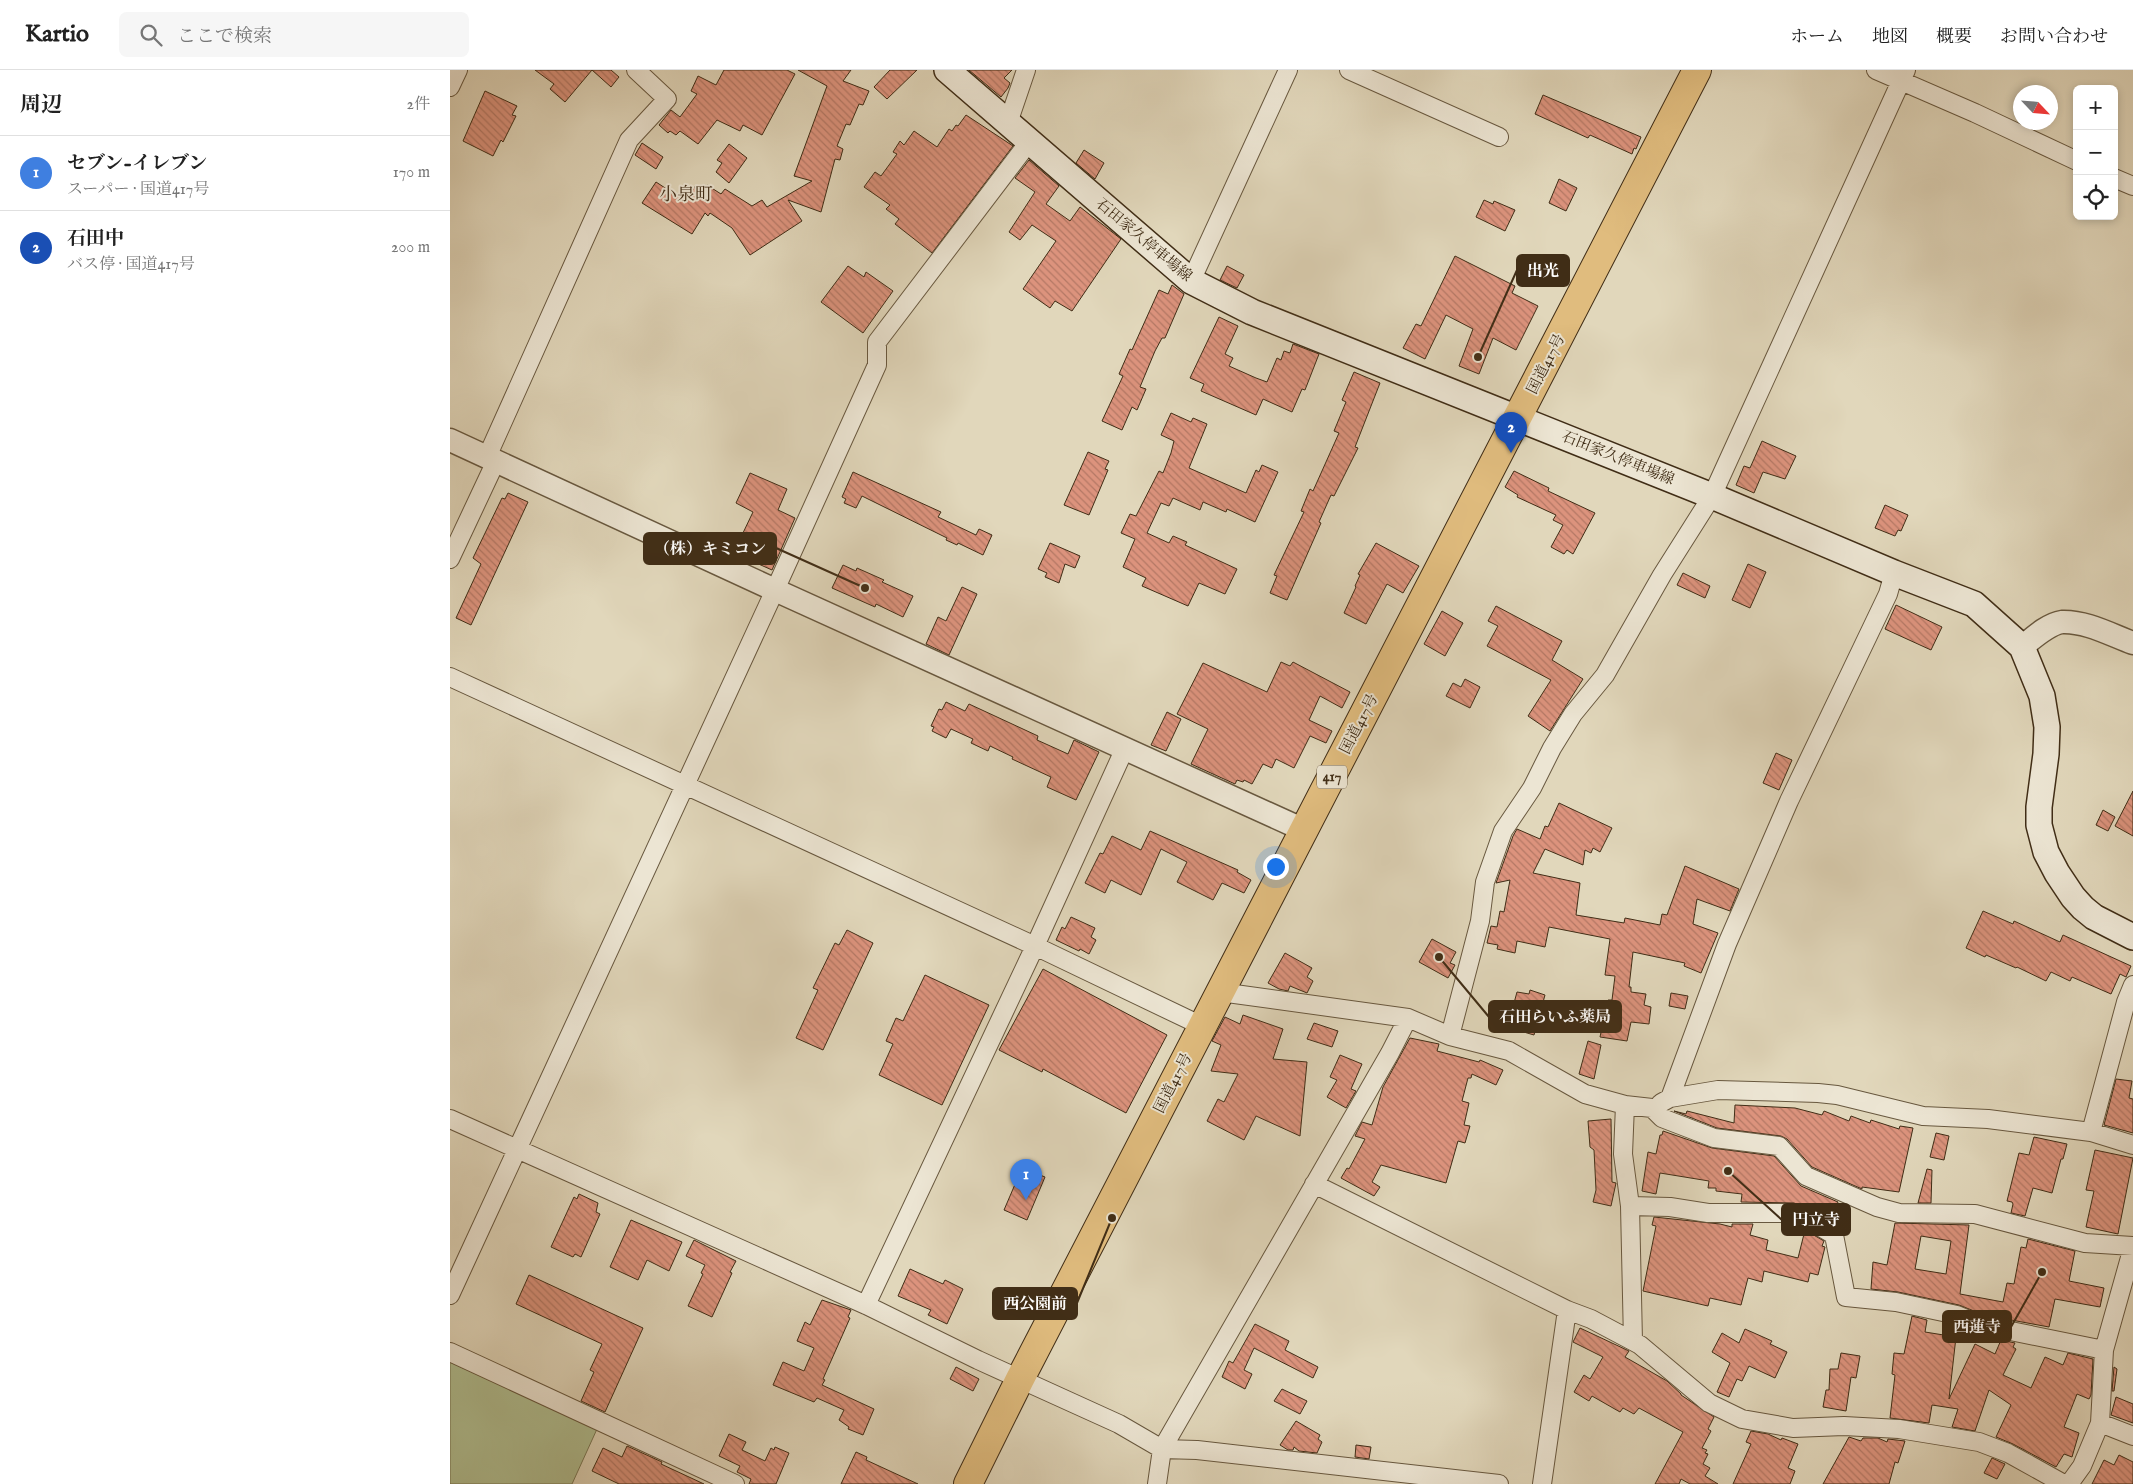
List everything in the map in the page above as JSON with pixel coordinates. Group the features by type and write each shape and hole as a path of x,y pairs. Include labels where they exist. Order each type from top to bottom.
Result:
{"highway":[{"name":"国道417号","path":"968,1484 1020,1379 1697,70"}],"main road":[{"name":"石田家久停車場線","path":"947,70 1191,281 1252,312 1712,496 1894,573 1974,604 2022,647 2042,696 2047,727 2039,825 2046,852 2057,873 2083,908 2094,917 2133,937"}],"street":[{"path":"450,87 458,70"},
{"path":"450,559 629,140 666,99 636,70"},
{"path":"1008,123 1026,70"},
{"path":"1191,281 1288,70"},
{"path":"1349,70 1499,137"},
{"path":"1876,70 1904,76 1975,113 2073,159"},
{"path":"1450,1036 1480,920 1485,882 1503,831 1532,788 1552,748 1573,714 1605,675 1662,575 1712,496 1904,76"},
{"path":"450,1295 776,590 877,365 877,342 1029,142"},
{"path":"2118,180 2133,186"},
{"path":"450,440 1304,830"},
{"path":"1670,1098 1727,944 1789,801 1888,594 1894,573"},
{"path":"2022,647 2042,632 2060,622 2084,625 2133,643"},
{"path":"450,677 685,787 1035,946 1202,1026"},
{"path":"866,1305 1035,946 1125,748"},
{"path":"2091,1132 2126,1002 2133,985"},
{"path":"1220,992 1408,1018 1450,1036 1509,1050 1585,1094 1625,1105 1652,1108 1670,1098 1718,1090 1818,1093 1837,1095 1923,1116 1988,1119 2091,1132 2133,1145"},
{"path":"1157,1484 1162,1449 1408,1018"},
{"path":"1625,1105 1622,1154 1630,1206 1633,1341"},
{"path":"1652,1108 1662,1118 1714,1138 1779,1146 1806,1176 1877,1207 1899,1213 1975,1214 2085,1243 2133,1246 2104,1350 2100,1422 2082,1466 2069,1484"},
{"path":"450,1119 866,1305 1119,1424 1162,1449 1197,1450 1499,1484"},
{"path":"1314,1184 1567,1310 1591,1319 1640,1344 1709,1403 1742,1419 1794,1428 1844,1426 1899,1429 1979,1442 2008,1453 2064,1484"},
{"path":"1630,1206 1670,1207 1708,1213 1790,1213 1810,1221 1834,1235 1846,1296 1896,1302 1957,1315 1981,1325 2104,1350"},
{"path":"1542,1484 1567,1310"},
{"path":"450,1352 735,1484"},
{"path":"2100,1422 2133,1436"}],"green space":[{"path":"450,1362 597,1429 572,1484 450,1484"}],"building":[{"path":"535,70 592,70 565,102 550,89 554,84"},
{"path":"592,70 611,70 619,77 611,87"},
{"path":"724,70 787,70 795,74 762,135 743,125 740,131 717,120 698,144 680,131 676,135 670,131 668,133 659,125 671,110 680,117 697,94 691,91 698,76 716,85"},
{"path":"798,70 851,70 843,81 869,91 863,105 859,104 850,125 846,124 837,146 843,149 840,160 835,159 821,212 788,200 802,221 750,255 732,228 710,213 708,216 705,213 692,234 642,203 656,182 685,201 696,185 704,190 707,185 721,194 725,189 752,206 762,200 767,207 812,181 794,176 827,86"},
{"path":"890,70 917,70 887,99 874,87"},
{"path":"969,70 1012,70 1004,78 1010,83 1001,97"},
{"path":"485,91 517,106 512,115 516,116 503,142 501,140 493,156 463,141"},
{"path":"1543,95 1641,137 1636,149 1634,148 1632,154 1590,135 1588,138 1535,114"},
{"path":"966,115 1013,146 932,253 895,224 899,219 886,209 890,205 864,187 875,172 881,176 897,154 893,152 900,141 904,145 914,131 937,147 949,129 952,131"},
{"path":"642,143 663,157 656,169 635,155"},
{"path":"729,144 747,158 729,183 716,172 722,163 717,160"},
{"path":"1084,150 1104,163 1095,179 1076,163"},
{"path":"1029,160 1059,186 1046,204 1070,221 1080,207 1121,239 1072,311 1055,301 1050,308 1023,289 1056,241 1032,225 1020,240 1009,232 1035,192 1015,178"},
{"path":"1559,179 1577,188 1566,211 1549,203"},
{"path":"1484,200 1493,204 1494,201 1515,210 1505,231 1476,217"},
{"path":"1455,256 1515,286 1512,293 1538,306 1516,350 1493,338 1479,374 1459,366 1473,329 1446,315 1425,359 1403,348 1416,324 1421,326"},
{"path":"848,266 864,277 866,272 893,291 863,333 821,302"},
{"path":"1227,266 1244,275 1237,288 1220,280"},
{"path":"1172,285 1184,294 1165,338 1162,338 1155,351 1140,387 1146,389 1137,410 1132,407 1122,430 1102,421 1123,376 1119,374 1159,290 1168,294"},
{"path":"1219,317 1238,326 1225,354 1233,358 1229,366 1256,378 1267,382 1277,358 1281,360 1284,351 1290,353 1293,344 1319,354 1305,390 1302,389 1292,412 1263,399 1256,415 1201,391 1204,384 1190,378"},
{"path":"1354,372 1380,383 1355,447 1358,448 1334,496 1331,495 1319,522 1321,523 1287,600 1270,593 1277,576 1274,575 1304,512 1301,511 1310,489 1313,491 1339,433 1334,431 1346,402 1342,400"},
{"path":"1171,413 1191,422 1193,418 1207,424 1189,468 1246,493 1256,470 1259,472 1262,465 1278,472 1255,522 1227,509 1226,512 1203,502 1200,510 1173,498 1169,506 1161,503 1147,533 1169,543 1173,536 1187,542 1185,545 1237,569 1225,594 1199,583 1188,606 1142,586 1146,578 1123,567 1135,539 1121,533 1130,514 1136,516 1159,471 1163,473 1174,441 1161,435"},
{"path":"1762,441 1796,456 1785,479 1763,472 1754,493 1736,485 1744,466 1750,468"},
{"path":"1088,452 1109,461 1105,469 1108,470 1089,515 1064,505"},
{"path":"1514,471 1549,488 1548,491 1595,513 1573,554 1567,550 1564,554 1551,547 1563,525 1553,520 1556,515 1517,497 1518,495 1505,487"},
{"path":"853,472 941,512 938,517 976,535 979,529 992,535 983,555 958,543 957,545 946,540 947,538 862,496 856,508 844,503 846,499 842,497"},
{"path":"750,473 787,489 778,510 795,518 772,570 745,558 753,540 742,535 753,512 736,503"},
{"path":"508,493 528,502 471,625 456,618 481,564 473,558 502,498 505,499"},
{"path":"1885,505 1908,515 1901,531 1898,530 1895,536 1875,528"},
{"path":"1050,543 1080,556 1075,568 1065,564 1059,583 1045,577 1047,573 1038,569"},
{"path":"1376,543 1419,566 1403,593 1387,584 1366,624 1344,613 1356,587 1360,575 1358,574"},
{"path":"1748,564 1766,572 1750,608 1732,600"},
{"path":"843,565 856,571 857,568 913,596 903,617 876,604 875,607 832,588"},
{"path":"1683,573 1710,586 1705,598 1677,585"},
{"path":"962,587 977,594 949,655 926,644 938,617 946,621"},
{"path":"1896,605 1942,627 1931,650 1885,629"},
{"path":"1496,606 1562,641 1552,660 1583,679 1550,731 1528,716 1551,680 1487,646 1498,626 1488,621"},
{"path":"1442,611 1463,623 1445,656 1424,644"},
{"path":"1281,662 1290,666 1293,662 1350,692 1342,708 1320,696 1309,720 1332,731 1326,743 1310,736 1294,768 1276,759 1272,768 1263,764 1252,784 1244,780 1243,782 1237,780 1235,784 1191,764 1208,729 1177,714 1203,663 1267,692"},
{"path":"1465,679 1480,687 1470,708 1446,696 1453,683 1461,687"},
{"path":"946,702 965,711 969,704 1038,736 1037,740 1068,754 1074,740 1099,752 1076,800 1047,787 1051,777 1012,759 1013,757 990,746 988,751 971,743 973,739 951,729 946,738 932,731 934,727 931,726 939,709 942,710"},
{"path":"1167,712 1181,719 1166,751 1151,745"},
{"path":"1776,753 1792,760 1779,790 1763,783"},
{"path":"2133,791 2133,836 2115,826"},
{"path":"1559,803 1612,828 1600,852 1593,848 1591,853 1585,850 1583,865 1545,849 1533,873 1580,883 1576,915 1624,923 1625,918 1660,925 1662,914 1667,915 1685,866 1739,889 1730,911 1697,899 1693,924 1718,933 1701,973 1684,966 1685,963 1633,952 1629,987 1631,987 1631,992 1646,994 1644,1005 1651,1007 1649,1024 1631,1022 1627,1041 1600,1037 1608,1000 1612,1000 1615,976 1605,975 1610,939 1549,927 1545,947 1517,941 1515,953 1497,949 1498,945 1487,943 1491,926 1497,927 1500,911 1504,912 1510,880 1496,883 1513,836 1517,829 1540,839 1545,826 1548,827"},
{"path":"2103,810 2115,817 2108,831 2096,825"},
{"path":"1150,831 1238,870 1237,872 1251,880 1244,893 1222,883 1213,900 1177,882 1187,862 1161,849 1141,895 1111,880 1105,893 1085,883 1100,853 1103,854 1112,836 1141,850"},
{"path":"1983,911 2013,924 2014,921 2060,942 2063,935 2131,966 2126,977 2120,974 2111,994 2072,977 2070,981 2051,972 2046,981 2017,967 1986,955 1985,957 1966,948"},
{"path":"1071,917 1095,928 1091,937 1096,940 1089,954 1056,940 1062,927 1065,929"},
{"path":"847,930 873,943 823,1050 796,1038 818,990 813,988 835,943 839,945"},
{"path":"1432,939 1456,952 1450,963 1455,965 1448,978 1419,962"},
{"path":"1285,953 1312,968 1307,977 1313,981 1307,993 1290,986 1288,991 1279,989 1268,983"},
{"path":"1043,969 1167,1035 1126,1113 1043,1069 1042,1072 999,1050"},
{"path":"925,975 989,1005 942,1105 879,1075 893,1044 886,1041 896,1018 903,1021"},
{"path":"1530,990 1545,995 1534,1035 1510,1028 1508,1025 1517,992 1529,994"},
{"path":"1671,993 1688,996 1685,1009 1669,1006"},
{"path":"1243,1015 1283,1029 1273,1059 1307,1062 1300,1136 1256,1116 1244,1140 1207,1121 1218,1099 1224,1102 1238,1074 1211,1071 1221,1045 1212,1041 1225,1017 1240,1024"},
{"path":"1314,1023 1338,1031 1332,1047 1307,1039"},
{"path":"1410,1038 1439,1044 1437,1051 1479,1062 1480,1060 1503,1070 1496,1085 1472,1074 1471,1078 1468,1078 1462,1101 1469,1103 1464,1125 1470,1126 1465,1143 1458,1141 1446,1183 1381,1165 1372,1182 1380,1187 1374,1196 1341,1178 1347,1168 1349,1169 1365,1139 1355,1136 1362,1122 1372,1125 1383,1087"},
{"path":"1588,1041 1601,1045 1594,1079 1579,1074"},
{"path":"1340,1055 1362,1064 1351,1089 1356,1091 1346,1108 1327,1097 1337,1080 1330,1077"},
{"path":"2116,1079 2132,1081 2129,1098 2133,1099 2133,1133 2104,1125"},
{"path":"1735,1105 1795,1108 1822,1115 1824,1111 1849,1121 1851,1116 1870,1123 1871,1120 1899,1129 1900,1126 1913,1128 1899,1192 1862,1187 1862,1189 1812,1167 1787,1139 1781,1136 1717,1128 1674,1111 1686,1114 1687,1111 1734,1123"},
{"path":"1611,1119 1612,1182 1616,1183 1611,1206 1593,1202 1596,1190 1594,1150 1590,1147 1588,1121"},
{"path":"1663,1131 1712,1148 1774,1156 1801,1186 1838,1202 1831,1221 1814,1211 1794,1203 1741,1202 1742,1194 1716,1191 1716,1188 1708,1188 1709,1181 1660,1173 1656,1194 1642,1191 1648,1152 1656,1154 1660,1135 1662,1135"},
{"path":"1936,1133 1949,1136 1944,1160 1930,1157"},
{"path":"2034,1137 2067,1144 2052,1193 2033,1188 2025,1216 2011,1213 2013,1204 2007,1201 2019,1153 2029,1155"},
{"path":"2095,1150 2133,1158 2118,1234 2086,1227 2094,1191 2086,1190"},
{"path":"1022,1168 1045,1177 1027,1220 1004,1210"},
{"path":"1927,1169 1932,1170 1931,1203 1918,1203"},
{"path":"579,1194 598,1203 596,1212 600,1214 581,1257 575,1254 573,1257 551,1247 574,1197 577,1199"},
{"path":"1654,1217 1732,1227 1732,1224 1753,1224 1750,1235 1768,1240 1766,1250 1798,1258 1805,1230 1824,1241 1822,1246 1825,1247 1818,1275 1810,1273 1808,1282 1764,1271 1762,1282 1748,1278 1741,1305 1710,1298 1708,1306 1643,1291 1656,1226 1652,1225"},
{"path":"631,1220 682,1242 669,1271 647,1260 638,1280 610,1267"},
{"path":"1895,1223 1969,1225 1960,1294 2003,1302 2007,1283 2014,1284 2021,1247 2026,1248 2028,1239 2075,1251 2069,1281 2104,1288 2100,1307 2055,1299 2049,1327 1984,1315 1959,1305 1898,1292 1871,1289 1873,1262 1887,1265","holes":["1921,1236 1951,1241 1946,1274 1915,1269"]},
{"path":"694,1240 736,1261 712,1317 688,1306 703,1274 701,1273 705,1265 686,1256"},
{"path":"910,1269 943,1284 945,1280 963,1289 947,1324 928,1315 931,1310 898,1296"},
{"path":"529,1275 643,1328 605,1412 581,1401 594,1372 590,1370 602,1344 516,1304"},
{"path":"822,1300 851,1310 848,1317 850,1318 822,1385 874,1409 863,1435 848,1429 849,1427 839,1420 844,1410 817,1398 814,1402 773,1385 783,1362 804,1371 814,1348 797,1341 805,1322 810,1325"},
{"path":"1912,1316 1927,1320 1925,1332 1956,1337 1949,1399 1975,1344 1995,1354 2001,1340 2015,1343 2013,1347 2016,1349 2003,1375 2031,1388 2045,1357 2063,1365 2068,1353 2093,1359 2091,1395 2089,1399 2077,1394 2064,1427 2079,1433 2072,1457 2064,1454 2056,1467 1996,1437 2011,1405 1989,1390 1975,1431 1952,1427 1958,1409 1932,1405 1929,1423 1890,1418 1895,1375 1892,1374 1894,1353 1904,1354"},
{"path":"1255,1324 1289,1341 1285,1350 1318,1367 1313,1378 1254,1348 1244,1370 1252,1374 1245,1389 1222,1377 1229,1361 1233,1363"},
{"path":"1580,1328 1629,1351 1625,1357 1667,1381 1681,1395 1714,1417 1708,1429 1711,1431 1702,1448 1707,1450 1705,1453 1708,1454 1703,1464 1710,1468 1705,1476 1718,1484 1690,1484 1681,1479 1679,1484 1655,1484 1683,1432 1639,1408 1634,1414 1623,1408 1620,1412 1592,1396 1589,1401 1574,1392 1584,1375 1590,1379 1603,1357 1573,1342"},
{"path":"1745,1329 1772,1341 1770,1344 1787,1352 1775,1378 1749,1366 1742,1381 1737,1379 1729,1397 1717,1392 1730,1363 1712,1352 1722,1333 1739,1343"},
{"path":"1841,1353 1860,1356 1856,1378 1851,1377 1846,1411 1823,1407 1826,1390 1829,1390 1830,1369 1838,1369"},
{"path":"956,1367 979,1379 973,1391 950,1379"},
{"path":"2114,1367 2117,1369 2114,1391 2112,1391"},
{"path":"1282,1389 1307,1401 1300,1414 1274,1401"},
{"path":"2116,1397 2133,1404 2133,1423 2111,1415"},
{"path":"1296,1421 1320,1435 1318,1439 1322,1442 1317,1453 1299,1451 1294,1447 1293,1450 1288,1450 1280,1445"},
{"path":"1751,1431 1768,1434 1781,1440 1782,1438 1798,1444 1788,1468 1795,1471 1790,1484 1733,1484 1751,1444 1746,1442"},
{"path":"729,1434 746,1442 742,1450 765,1461 771,1448 774,1450 775,1447 789,1453 776,1484 749,1484 751,1479 737,1472 740,1466 719,1456"},
{"path":"1849,1437 1861,1441 1863,1438 1878,1438 1887,1442 1888,1439 1905,1441 1898,1463 1895,1462 1889,1484 1823,1484"},
{"path":"1356,1445 1371,1447 1369,1459 1355,1457"},
{"path":"627,1446 704,1484 619,1484 592,1471 603,1448 622,1457"},
{"path":"856,1452 867,1457 866,1460 918,1484 841,1484"},
{"path":"2119,1455 2133,1462 2133,1484 2092,1484 2104,1460 2114,1465"},
{"path":"1992,1458 2005,1464 1997,1479 1984,1473"}],"place":[{"name":"出光","path":"1478,357"},
{"name":"石田中","path":"1511,453"},
{"name":"（株）キミコン","path":"865,588"},
{"name":"石田らいふ薬局","path":"1439,957"},
{"name":"円立寺","path":"1728,1171"},
{"name":"セブン-イレブン","path":"1026,1200"},
{"name":"西公園前","path":"1112,1218"},
{"name":"西蓮寺","path":"2042,1272"}],"district":[{"name":"小泉町","path":"686,195"}]}
